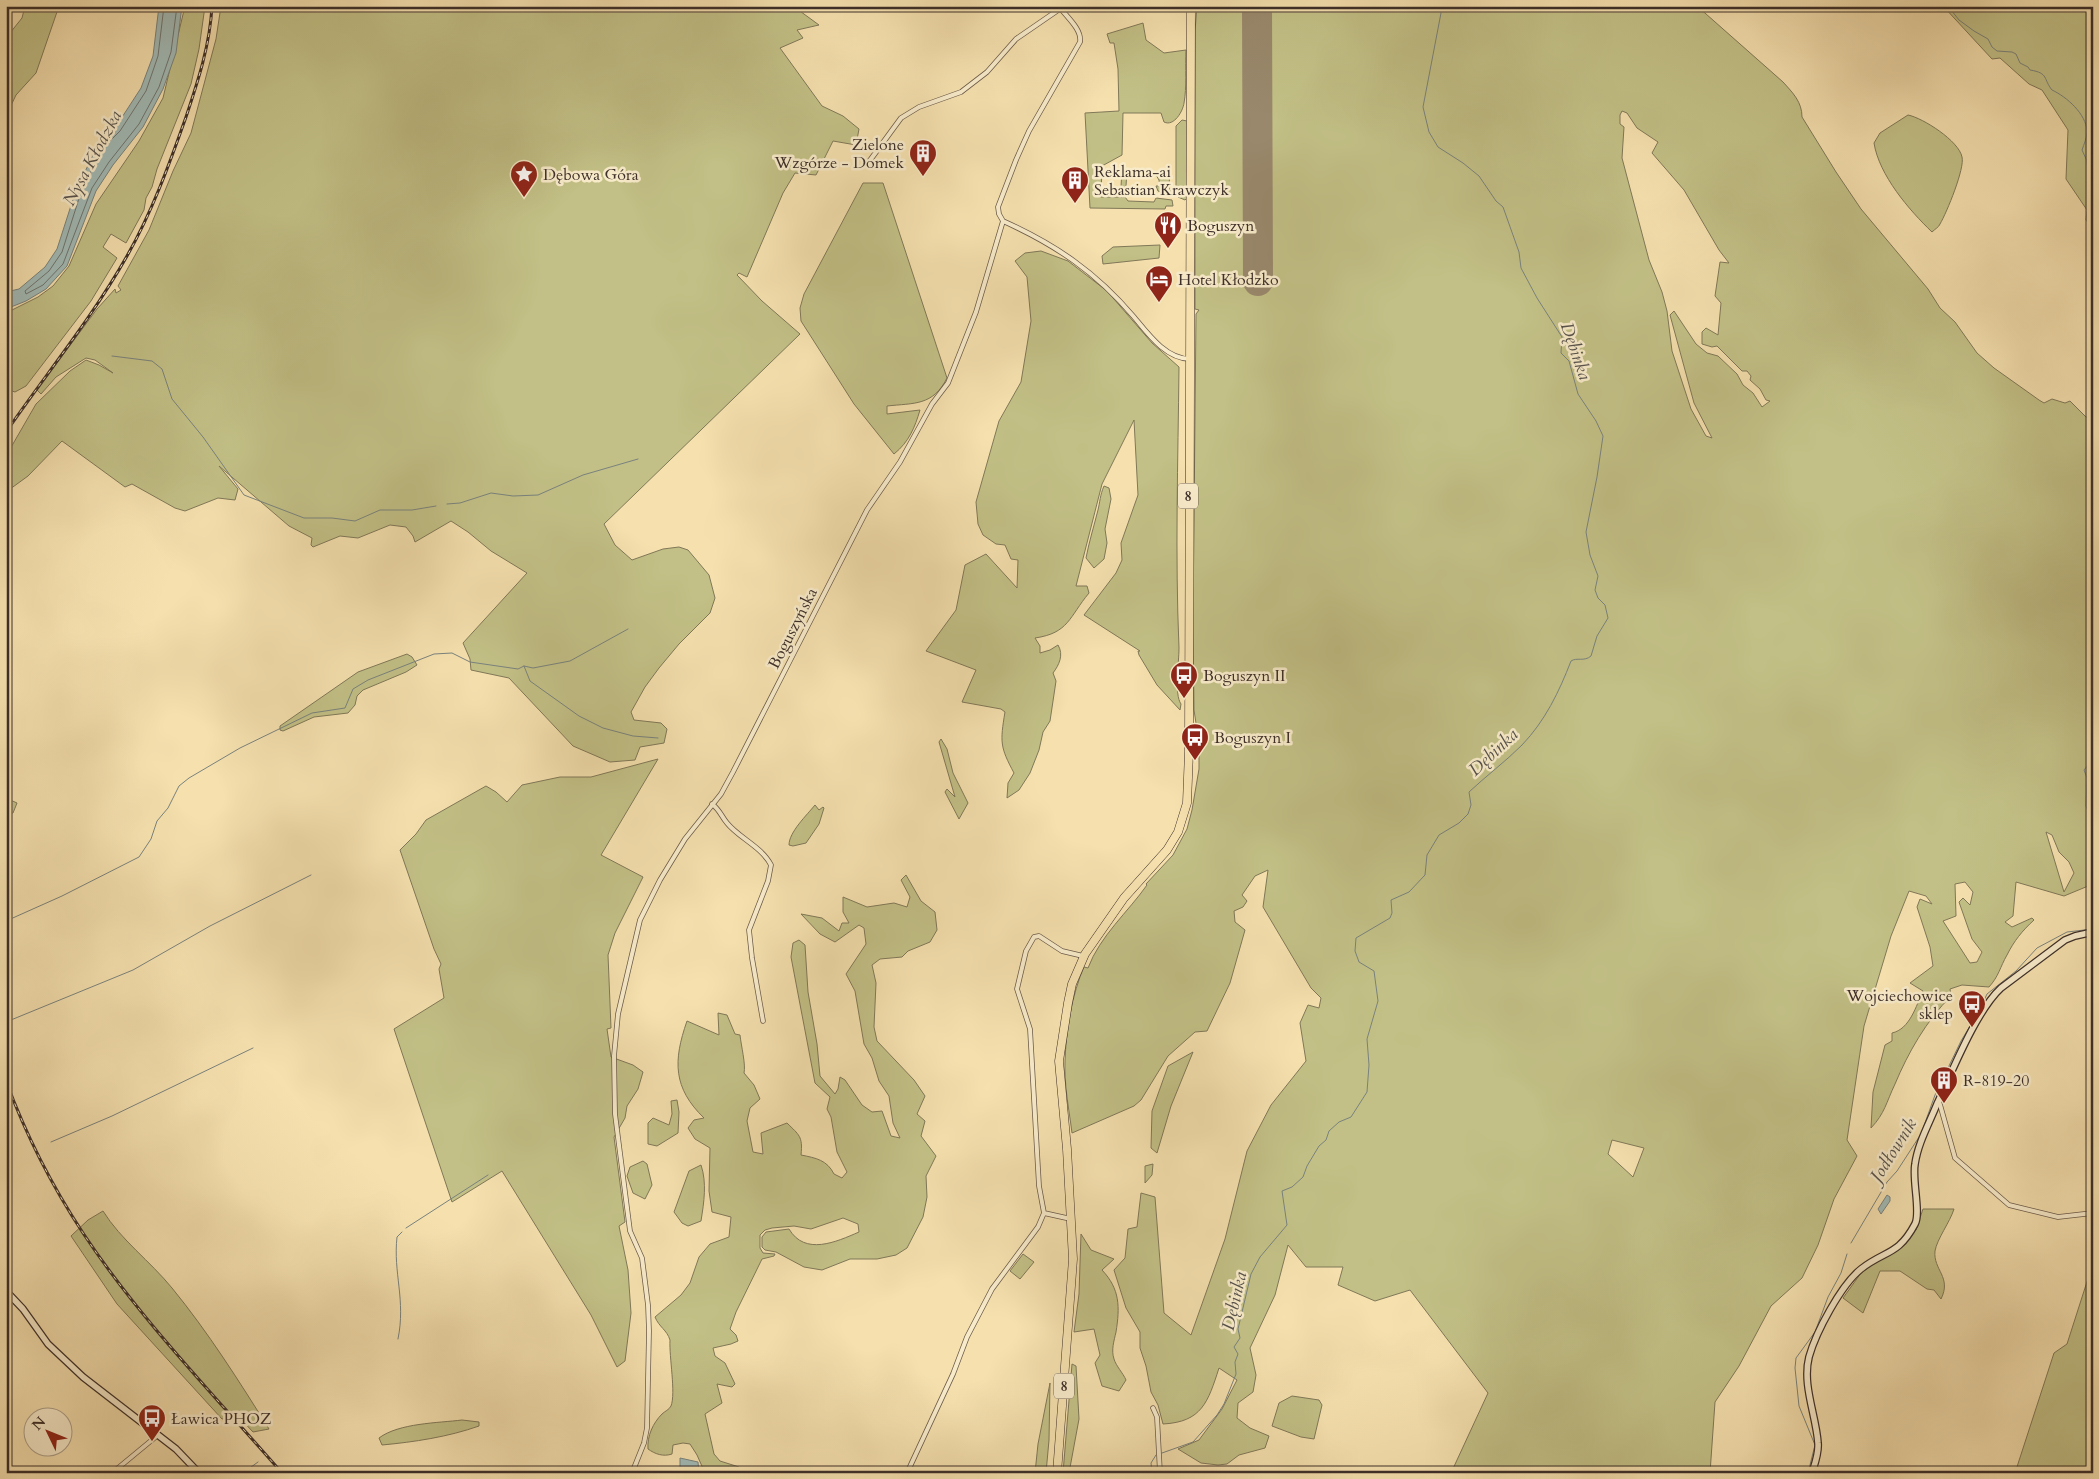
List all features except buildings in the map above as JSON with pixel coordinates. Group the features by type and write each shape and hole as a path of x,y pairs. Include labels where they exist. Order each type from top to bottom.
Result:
{"highway":[{"name":"8","path":"1057,1473 1072,1290 1071,1219 1059,1062 1072,984 1083,956 1120,904 1168,850 1178,832 1185,811 1189,752 1188,502 1191,6"}],"street":[{"path":"868,163 901,118 919,107 961,92 988,72 1016,39 1062,8"},
{"name":"Boguszyńska","path":"632,1473 644,1443 647,1428 649,1331 642,1258 630,1231 617,1132 614,1056 618,1014 640,920 660,880 685,838 721,794 867,510 898,464 932,404 948,383 954,371 976,312 1003,221 998,207 1016,160 1030,131 1080,42 1080,35 1077,29 1062,8"},
{"path":"1003,221 1052,246 1096,276 1160,347 1177,357 1190,359"},
{"path":"712,804 719,809 731,827 758,849 771,865 768,881 749,930 763,1021"},
{"path":"1812,1473 1818,1445 1808,1372 1812,1347 1837,1299 1856,1274 1872,1262 1897,1248 1905,1240 1916,1222 1914,1167 1917,1152 1967,1040 1994,994 2065,940 2093,932"},
{"path":"907,1473 953,1374 967,1338 992,1289 1038,1227 1044,1213 1039,1186 1030,1029 1018,996 1019,978 1029,943 1036,936 1046,939 1062,951 1083,956"},
{"path":"1939,1101 1955,1158 2009,1205 2058,1217 2093,1213"},
{"path":"1044,1213 1071,1219"},
{"path":"6,1291 23,1309 48,1344 110,1400 176,1449 199,1473"},
{"path":"1153,1408 1157,1417 1160,1473"},
{"path":"112,1473 158,1435"}],"shaded area":[{"path":"25,6 59,6 36,73 16,95 6,116 6,38 22,18"},
{"path":"185,6 205,6 199,49 191,84 157,169 152,187 146,198 144,210 126,243 111,234 103,247 117,258 91,301 26,386 15,392 6,389 6,313 38,297 53,286 69,266 96,204 139,141 163,98"},
{"path":"221,6 793,6 819,25 797,30 803,38 780,48 822,106 843,116 859,129 856,145 833,141 816,175 795,173 783,193 747,277 739,273 737,275 762,301 800,334 604,524 615,545 632,560 663,549 679,547 688,550 709,575 715,598 710,613 679,644 659,668 645,687 631,712 634,720 661,723 667,729 664,743 640,747 635,760 610,762 573,746 509,678 471,670 470,659 463,643 527,573 491,551 451,521 415,542 406,527 390,525 358,538 340,536 313,547 311,545 312,538 289,526 219,466 238,489 235,500 218,498 185,511 175,508 132,484 125,487 62,441 28,476 6,492 6,456 36,404 70,371 86,360 113,373 95,360 86,358 56,377 41,394 37,390 97,309 115,289 116,293 121,290 118,286 149,230 191,133 216,39"},
{"path":"1197,6 1697,6 1783,82 1793,94 1799,102 1802,117 1861,209 1928,289 1940,308 1955,322 1977,353 1994,368 2044,403 2052,399 2065,403 2070,401 2086,417 2093,419 2093,884 2064,896 2016,882 2013,916 2005,922 2012,927 2032,918 2034,920 2015,941 1989,987 1962,985 1950,989 1951,996 1919,1038 1882,1112 1871,1128 1873,1092 1885,1045 1892,1041 1892,1033 1898,1031 1908,1022 1923,991 1910,983 1933,966 1930,947 1917,907 1920,899 1932,904 1926,896 1909,891 1891,936 1864,1026 1847,1140 1857,1156 1834,1199 1818,1245 1802,1278 1771,1306 1739,1366 1715,1402 1710,1473 1451,1473 1488,1393 1410,1290 1375,1301 1338,1285 1343,1267 1306,1267 1288,1245 1275,1295 1250,1348 1256,1375 1253,1392 1238,1403 1237,1418 1250,1428 1269,1436 1265,1448 1239,1455 1227,1464 1218,1465 1201,1463 1178,1449 1199,1440 1222,1409 1237,1380 1219,1368 1211,1391 1202,1408 1187,1419 1163,1424 1158,1405 1151,1392 1140,1348 1140,1332 1126,1308 1114,1270 1125,1258 1128,1229 1137,1227 1141,1193 1155,1197 1164,1313 1191,1335 1225,1239 1247,1151 1271,1105 1306,1061 1300,1023 1308,1005 1319,1008 1321,998 1311,988 1263,907 1268,870 1255,876 1242,895 1247,901 1243,907 1234,911 1235,922 1245,930 1230,983 1207,1031 1195,1032 1168,1056 1141,1100 1134,1106 1072,1133 1066,1088 1065,1061 1070,1013 1076,989 1084,967 1088,968 1093,956 1107,935 1140,895 1146,884 1173,855 1187,829 1199,769 1199,743 1194,710 1193,624 1196,314 1199,310 1195,309 1195,31","holes":["1622,111 1627,113 1637,128 1658,142 1652,153 1684,190 1719,250 1729,263 1720,262 1715,296 1721,303 1718,335 1706,328 1702,332 1702,344 1712,347 1717,346 1742,371 1747,371 1751,376 1750,380 1760,389 1766,400 1770,401 1762,407 1753,393 1743,385 1737,374 1718,356 1707,353 1696,344 1674,311 1670,315 1694,403 1712,438 1706,436 1691,409 1672,351 1667,311 1662,292 1649,260 1622,158 1624,127 1620,124","2046,832 2052,835 2059,852 2069,862 2074,873 2064,892","1965,882 1973,892 1970,905 1963,898 1959,902 1972,939 1982,952 1977,962 1970,963 1943,921 1956,916 1955,884","1612,1140 1644,1148 1633,1177 1608,1154"]},
{"path":"1943,6 2093,6 2093,229 2086,220 2087,210 2066,179 2068,130 2042,90 2029,84 2000,58 1992,59"},
{"path":"1143,23 1146,40 1164,53 1186,50 1183,106 1180,114 1168,123 1164,122 1161,113 1123,113 1122,155 1102,166 1101,197 1125,197 1128,201 1154,202 1156,198 1172,200 1173,206 1166,206 1165,209 1090,208 1085,113 1119,111 1118,69 1114,43 1110,43 1107,34"},
{"path":"1908,115 1931,125 1948,137 1962,157 1961,170 1951,200 1939,225 1932,232 1905,203 1888,179 1877,155 1874,143 1880,133"},
{"path":"1182,120 1187,121 1187,198 1185,200 1178,197 1176,192 1176,126"},
{"path":"1170,167 1169,187 1171,191 1169,195 1158,191 1156,186 1160,186 1156,175"},
{"path":"1122,169 1127,171 1126,186 1123,188 1121,187"},
{"path":"863,183 883,183 947,378 936,394 929,398 914,403 887,406 887,414 920,410 911,434 894,454 854,404 801,321 800,308 804,294"},
{"path":"1160,245 1159,258 1103,264 1102,256 1113,247"},
{"path":"1041,251 1068,261 1107,291 1152,343 1179,367 1177,543 1179,648 1177,686 1181,704 1180,710 1157,685 1139,655 1138,651 1140,651 1084,615 1116,573 1122,560 1121,543 1138,495 1134,420 1102,484 1076,586 1087,586 1089,593 1062,628 1046,636 1035,638 1040,646 1040,653 1058,645 1061,652 1059,663 1053,673 1056,681 1050,721 1043,732 1039,750 1030,773 1019,790 1007,798 1008,783 1014,773 1002,744 1005,712 1001,709 962,702 976,670 926,651 956,610 965,565 986,554 1017,588 1018,560 1011,559 1005,545 996,544 983,535 978,524 976,502 999,421 1021,382 1031,321 1027,277 1015,261 1025,253"},
{"path":"1104,486 1109,488 1111,499 1105,529 1107,543 1104,559 1094,568 1086,558"},
{"path":"407,654 412,657 417,665 406,672 363,690 357,696 355,705 348,713 314,717 283,731 280,730 280,726 358,672"},
{"path":"941,739 947,749 953,773 968,803 959,819 945,792 947,789 955,797 939,742"},
{"path":"658,759 601,855 643,877 615,933 608,955 611,1028 607,1029 611,1057 633,1065 643,1072 638,1089 627,1106 625,1118 614,1137 625,1222 619,1226 628,1270 631,1313 625,1361 617,1367 591,1315 502,1171 452,1202 394,1029 444,998 439,969 441,964 434,949 400,850 416,834 426,820 486,786 507,802 522,785 560,777 591,777"},
{"path":"6,798 17,803 13,813 6,816"},
{"path":"815,805 819,810 824,808 819,824 806,843 789,845 795,829"},
{"path":"906,875 921,901 935,912 937,930 930,942 908,951 902,957 880,959 872,965 876,983 874,1027 877,1041 914,1080 925,1096 917,1114 925,1121 921,1136 936,1156 926,1176 927,1197 923,1217 907,1248 896,1255 877,1259 850,1259 822,1270 804,1267 776,1252 765,1250 762,1247 762,1237 766,1232 789,1229 803,1242 812,1244 831,1243 859,1232 858,1224 843,1218 811,1229 794,1226 772,1228 765,1230 760,1235 760,1248 763,1253 775,1254 774,1256 762,1259 736,1312 730,1329 736,1335 738,1341 713,1348 715,1356 725,1363 735,1384 732,1387 717,1384 722,1403 705,1414 714,1454 720,1461 739,1467 737,1473 705,1473 690,1444 673,1445 672,1454 669,1455 659,1455 648,1449 648,1439 651,1430 663,1413 671,1406 673,1393 670,1340 655,1317 681,1295 690,1283 699,1257 710,1244 729,1237 731,1217 712,1212 709,1191 710,1148 695,1139 688,1128 694,1120 704,1118 686,1096 681,1085 678,1061 682,1035 687,1021 719,1035 718,1013 727,1015 735,1034 740,1035 744,1073 754,1085 760,1099 750,1108 747,1121 753,1152 763,1154 761,1133 787,1123 795,1130 801,1140 801,1155 820,1160 834,1174 842,1178 847,1172 837,1152 831,1117 827,1109 830,1097 815,1083 791,957 793,943 799,940 805,945 808,992 817,1044 820,1076 835,1094 840,1077 845,1080 862,1105 872,1112 882,1111 891,1136 900,1138 893,1123 889,1096 879,1081 872,1058 864,1044 855,991 846,974 866,944 864,928 859,925 835,942 820,934 801,914 822,918 839,931 842,923 849,923 843,912 843,897 867,907 894,903 907,907 910,897 901,880"},
{"path":"1193,1052 1171,1106 1157,1153 1151,1148 1152,1111 1168,1066"},
{"path":"677,1100 679,1112 678,1133 657,1146 648,1144 648,1123 653,1118 669,1125 672,1114 671,1101"},
{"path":"643,1161 647,1164 652,1185 645,1199 633,1193 627,1176 630,1167"},
{"path":"1153,1164 1152,1175 1145,1183 1145,1166"},
{"path":"701,1165 704,1200 701,1221 688,1226 682,1223 674,1212 689,1171"},
{"path":"1923,1209 1954,1209 1935,1251 1935,1258 1944,1285 1941,1299 1934,1290 1927,1289 1900,1271 1880,1271 1863,1313 1843,1298 1864,1269 1916,1230"},
{"path":"103,1211 118,1231 163,1278 198,1322 269,1429 253,1432 238,1416 222,1419 117,1304 71,1236 88,1220"},
{"path":"1081,1234 1091,1250 1114,1259 1102,1270 1112,1284 1118,1306 1113,1356 1126,1380 1119,1391 1102,1386 1095,1363 1100,1355 1094,1329 1074,1332 1079,1294"},
{"path":"1023,1254 1034,1262 1020,1279 1010,1271"},
{"path":"2093,1263 2093,1473 2015,1473 2054,1353 2067,1344"},
{"path":"1072,1364 1076,1366 1079,1419 1069,1473 1063,1473"},
{"path":"1050,1383 1049,1440 1046,1473 1035,1473 1038,1444"},
{"path":"1292,1396 1319,1400 1322,1405 1314,1439 1301,1437 1272,1426 1279,1403"},
{"path":"462,1420 479,1422 479,1426 443,1436 382,1445 379,1438 397,1429"}],"water":[{"name":"Nysa Kłodzka","path":"159,6 182,6 176,53 163,89 143,127 113,165 96,191 67,266 46,289 26,301 6,309 6,292 19,289 45,267 57,249 76,190 97,147 115,128 141,88 153,56"},
{"path":"1887,1195 1890,1197 1890,1201 1881,1214 1878,1209"},
{"path":"680,1458 698,1462 699,1473 680,1473"}],"waterway":[{"name":"Dębinka","path":"1162,1453 1193,1442 1217,1415 1224,1404 1236,1374 1235,1362 1238,1354 1234,1347 1240,1338 1238,1329 1251,1274 1260,1257 1287,1225 1282,1191 1292,1187 1303,1177 1307,1166 1319,1146 1326,1140 1329,1131 1339,1122 1351,1117 1367,1092 1369,1065 1367,1039 1378,1001 1374,971 1359,962 1355,951 1356,938 1390,918 1392,913 1391,900 1409,892 1425,875 1427,855 1439,835 1459,823 1468,814 1471,805 1469,792 1516,751 1538,726 1551,706 1571,661 1586,659 1591,656 1597,636 1608,618 1605,605 1598,598 1595,590 1598,576 1590,555 1586,532 1603,436 1596,421 1578,394 1569,361 1561,353 1562,337 1537,298 1521,268 1519,252 1503,207 1496,201 1479,176 1438,147 1429,132 1423,107 1441,13 1440,6"},
{"path":"1948,6 1959,20 1988,39 1992,47 1997,51 2016,54 2020,63 2030,70 2043,75 2052,90 2064,97 2075,107 2086,125 2087,131 2082,150 2087,161 2088,173 2093,179"},
{"path":"112,356 152,361 162,369 172,399 203,437 244,495 304,518 332,518 355,521 380,510 412,510 436,506"},
{"path":"447,504 460,503 491,493 513,496 538,495 583,475 638,459"},
{"path":"6,921 62,896 139,857 151,839 157,821 168,808 179,786 189,778 240,748 312,713 345,708 353,689 368,680 434,654 452,653 470,662 518,669 524,666 533,668 570,661 628,629"},
{"path":"524,666 530,681 579,716 603,728 633,736 658,738"},
{"path":"2093,759 2084,770 2087,778 2086,806 2093,824"},
{"path":"6,1022 133,970 210,926 311,875"},
{"name":"Jodłownik","path":"1977,1015 1987,994 2016,971 2037,948 2067,932 2093,929"},
{"name":"Jodłownik","path":"1851,1243 1887,1182 1897,1171 1921,1134 1935,1095 1961,1041 1975,1018"},
{"path":"51,1142 112,1116 253,1048"},
{"path":"406,1228 488,1175"},
{"path":"398,1339 401,1312 396,1250 397,1237 402,1232"},
{"name":"Jodłownik","path":"1808,1473 1815,1445 1799,1406 1795,1368 1796,1358 1815,1332 1828,1297 1841,1273 1847,1254"},
{"name":"Dębinka","path":"1152,1473 1151,1463 1156,1455"},
{"path":"243,1473 258,1462"}],"runway":[{"path":"1257,6 1258,281"}],"railway":[{"path":"6,432 99,302 127,256 144,222 166,170 195,90 206,49 212,6"},
{"path":"6,1081 22,1121 50,1178 105,1265 178,1356 282,1473"}],"place":[{"name":"Zielone Wzgórze - Domek","path":"923,177"},
{"name":"Dębowa Góra","path":"524,198"},
{"name":"Reklama-ai Sebastian Krawczyk","path":"1075,204"},
{"name":"Boguszyn","path":"1168,249"},
{"name":"Hotel Kłodzko","path":"1159,303"},
{"name":"Boguszyn II","path":"1184,699"},
{"name":"Boguszyn I","path":"1195,761"},
{"name":"Wojciechowice sklep","path":"1972,1028"},
{"name":"R-819-20","path":"1944,1104"},
{"name":"Ławica PHOZ","path":"152,1442"}]}
